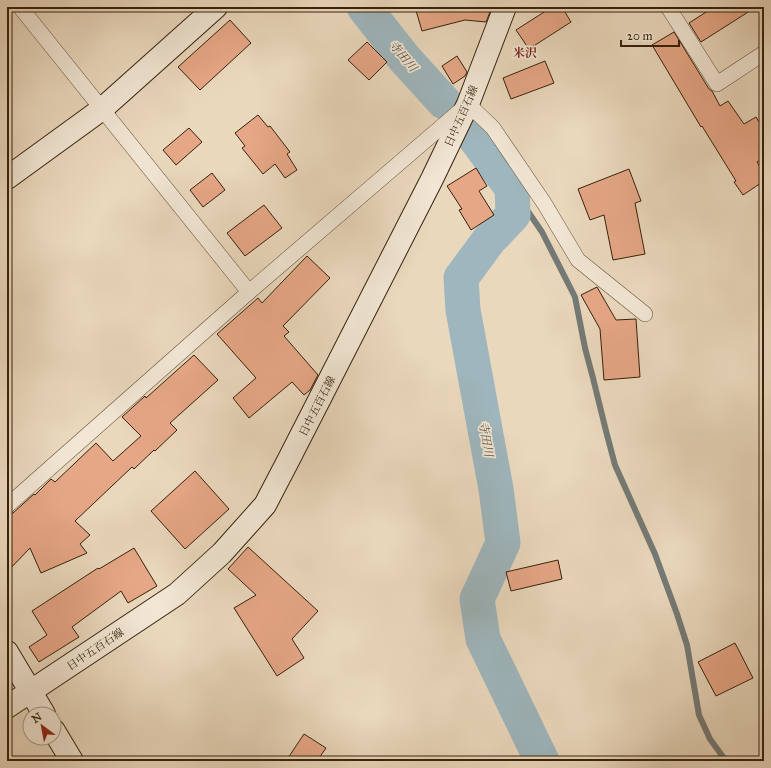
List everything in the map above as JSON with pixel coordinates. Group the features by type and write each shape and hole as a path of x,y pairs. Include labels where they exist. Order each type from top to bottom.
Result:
{"main road":[{"path":"7,178 102,109 216,7"},
{"name":"日中五百石線","path":"7,707 177,594 222,553 265,505 410,222 468,104 505,7"},
{"path":"7,652 39,706"},
{"path":"62,744 72,761"}],"street":[{"path":"20,7 249,292"},
{"path":"668,7 717,84 764,53"},
{"path":"7,506 249,292 468,104 493,128 544,203 578,260 645,314"}],"building":[{"path":"415,7 492,7 486,22 465,20 422,31"},
{"path":"552,7 562,7 571,22 529,49 516,30"},
{"path":"714,7 756,7 701,42 689,23"},
{"path":"230,20 251,43 200,90 178,67"},
{"path":"674,32 720,106 728,101 744,124 756,117 764,130 764,158 757,162 764,173 764,181 743,195 734,182 736,181 702,126 701,127 652,45"},
{"path":"367,42 387,62 369,80 348,60"},
{"path":"457,56 467,72 465,76 453,84 442,66"},
{"path":"545,61 554,83 511,99 503,78"},
{"path":"258,115 268,127 270,126 290,152 287,154 297,170 285,178 275,164 263,174 242,148 245,146 235,133"},
{"path":"189,128 202,142 176,165 163,150"},
{"path":"476,168 487,186 479,191 494,215 471,230 459,210 462,209 447,186"},
{"path":"629,169 641,201 635,203 645,254 613,260 604,215 590,220 578,189"},
{"path":"212,173 225,190 203,207 190,190"},
{"path":"264,205 282,228 245,256 227,233"},
{"path":"307,256 330,278 283,326 289,332 284,336 318,375 310,390 304,395 292,382 249,418 233,398 256,378 217,334 258,298 262,303"},
{"path":"597,287 616,320 636,319 640,377 604,380 600,329 581,295"},
{"path":"194,355 218,380 170,423 177,430 134,469 132,467 75,521 90,535 80,544 87,553 41,573 30,548 7,572 7,515 13,513 34,494 35,495 51,479 55,482 96,443 113,461 141,436 122,417 145,396 146,398"},
{"path":"195,471 229,509 185,549 151,511"},
{"path":"248,547 318,611 292,639 304,658 277,676 234,608 256,595 228,569"},
{"path":"134,548 157,586 128,603 121,591 72,627 79,637 39,662 29,647 47,635 32,611 98,568 99,569"},
{"path":"558,560 562,579 511,591 506,572"},
{"path":"735,643 753,678 716,696 698,662"},
{"path":"304,734 326,748 317,761 286,761"}],"waterway":[{"name":"寺田川","path":"364,7 404,58 444,102"},
{"name":"寺田川","path":"470,131 512,188 513,215 489,240 461,278 463,310 496,489 503,543 477,599 483,639 542,761"},
{"path":"512,188 542,232 575,297 585,348 615,465 655,554 677,614 687,645 699,715 710,739 726,761"}],"district":[{"name":"米沢","path":"525,53"}]}
